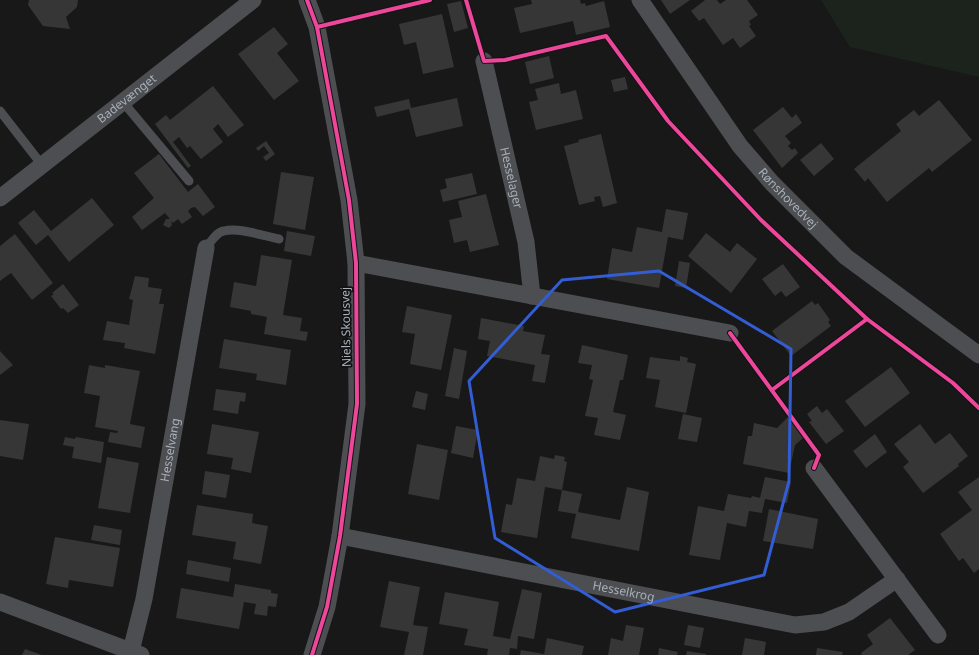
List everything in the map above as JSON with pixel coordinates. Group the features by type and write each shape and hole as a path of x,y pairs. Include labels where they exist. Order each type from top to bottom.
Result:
{"street":[{"name":"Badevænget","path":"0,198 253,0"},
{"name":"Niels Skousvej","path":"307,0 317,27 342,156 356,263 357,404 340,536 327,607 312,655"},
{"name":"Rønshovedvej","path":"640,0 740,146 772,183 846,257 979,355"},
{"name":"Hesselager","path":"484,61 526,242 532,296"},
{"name":"Hesselvang","path":"0,602 134,654 206,248"},
{"path":"356,263 730,333"},
{"path":"814,468 938,635"},
{"name":"Hesselkrog","path":"340,536 795,625 824,622 849,612 897,579"}],"lane":[{"path":"123,102 189,181"},
{"path":"0,110 42,165"},
{"path":"206,248 216,235 223,231 236,230 279,239"}],"highlighted area":[{"path":"659,271 791,349 789,481 764,575 615,612 495,538 469,381 562,280"}],"shaded area":[{"path":"821,0 979,0 979,77 850,47"}],"building":[{"path":"29,0 78,0 77,7 66,17 70,29 43,26 28,5"},
{"path":"531,0 580,0 581,4 585,3 586,6 604,1 610,27 576,35 573,21 520,33 514,8 532,4"},
{"path":"661,0 690,0 670,14"},
{"path":"705,0 717,0 720,4 726,0 747,0 758,15 749,21 751,25 749,26 756,36 740,48 733,38 723,45 704,18 699,21 691,11"},
{"path":"461,1 468,28 454,32 447,4"},
{"path":"442,14 454,67 423,74 416,42 404,45 399,24"},
{"path":"274,27 288,44 277,53 299,81 274,100 238,54"},
{"path":"549,56 554,78 530,84 525,62"},
{"path":"625,77 628,89 614,92 611,80"},
{"path":"559,83 561,94 576,90 583,119 536,130 529,102 538,100 535,89"},
{"path":"213,86 244,125 228,137 218,124 213,129 223,142 201,159 190,146 187,148 179,137 173,142 191,166 188,168 155,124 166,115 170,120"},
{"path":"457,98 463,126 416,137 409,109 377,117 374,107 409,99 411,108"},
{"path":"939,100 972,140 932,172 929,168 887,202 868,178 865,182 854,169 901,131 896,124 914,110 919,116"},
{"path":"783,107 792,118 796,114 802,123 785,136 791,143 788,146 792,150 795,148 798,153 782,168 753,130"},
{"path":"601,134 617,203 603,207 600,196 594,197 595,201 579,205 564,146 579,142 578,140"},
{"path":"266,141 275,154 266,161 263,157 269,153 264,146 258,151 256,148"},
{"path":"821,143 834,159 814,176 800,160"},
{"path":"159,154 188,192 198,184 215,207 203,216 195,207 191,208 188,211 192,217 182,224 178,219 173,223 171,221 172,225 169,228 163,225 166,219 170,219 165,213 142,230 132,217 154,198 134,173"},
{"path":"281,172 314,177 305,230 273,224"},
{"path":"472,173 477,194 443,202 440,190 447,188 445,179"},
{"path":"486,194 499,245 470,252 467,240 454,243 449,220 462,217 458,201"},
{"path":"92,198 114,225 69,262 48,235 36,245 18,223 34,210 51,231"},
{"path":"666,209 688,213 683,240 668,237 659,288 607,279 612,248 632,252 637,227 662,232"},
{"path":"287,231 315,236 311,256 284,251"},
{"path":"706,233 730,252 737,243 757,259 731,293 688,256"},
{"path":"15,234 53,283 32,300 11,273 0,281 0,246"},
{"path":"261,255 292,260 283,315 302,318 300,331 308,332 306,341 264,334 267,317 251,314 251,311 230,307 234,282 256,286"},
{"path":"679,261 690,263 686,288 675,286"},
{"path":"783,264 800,287 786,297 781,291 775,296 762,279"},
{"path":"135,276 149,278 148,287 162,289 159,304 164,304 155,354 124,348 125,343 103,340 107,321 129,325 133,300 129,299"},
{"path":"63,284 79,305 68,313 63,308 61,309 51,296 54,294 52,293"},
{"path":"812,301 815,305 818,303 830,320 828,322 831,326 791,356 772,331"},
{"path":"407,306 452,315 441,370 410,364 415,334 402,332"},
{"path":"481,318 524,326 523,331 545,335 541,354 550,355 545,383 532,381 535,365 487,356 490,341 478,339"},
{"path":"224,339 291,350 286,385 256,380 257,374 219,368"},
{"path":"582,345 628,355 623,380 620,380 613,412 626,415 620,440 594,435 598,418 585,416 593,380 589,379 592,365 578,363"},
{"path":"454,348 467,351 459,399 445,396"},
{"path":"0,351 13,365 0,375"},
{"path":"680,356 688,358 687,362 696,364 686,413 655,407 660,380 646,378 650,357 680,361"},
{"path":"89,365 105,368 105,365 140,371 130,424 145,427 141,448 108,442 110,432 117,433 118,431 95,427 100,396 84,393"},
{"path":"891,367 910,393 865,427 845,401"},
{"path":"216,389 246,393 245,402 240,401 238,414 213,410"},
{"path":"416,391 428,394 425,410 412,407"},
{"path":"817,406 822,413 827,409 844,431 826,444 809,422 812,421 807,414"},
{"path":"683,414 702,418 697,442 678,439"},
{"path":"788,417 803,438 795,445 789,473 743,464 748,436 752,436 754,423 777,428"},
{"path":"0,420 29,424 23,460 0,456"},
{"path":"212,424 259,432 251,473 231,469 233,458 207,454"},
{"path":"920,424 935,444 950,433 968,456 958,464 959,466 923,493 903,467 909,462 894,444"},
{"path":"456,426 478,430 473,458 451,453"},
{"path":"875,434 887,452 866,468 853,451"},
{"path":"65,437 75,439 76,437 104,442 101,463 72,458 74,447 63,445"},
{"path":"417,444 448,450 439,500 408,494"},
{"path":"555,455 565,457 564,461 567,462 562,490 545,487 537,538 501,532 506,504 512,505 517,478 535,481 540,456 554,459"},
{"path":"107,457 139,463 130,513 98,508"},
{"path":"205,471 230,475 226,498 202,494"},
{"path":"765,477 791,482 787,503 765,499 762,513 749,511 746,527 727,523 720,560 689,555 698,506 724,511 728,494 760,498"},
{"path":"979,477 979,569 974,573 963,558 959,561 940,534 972,510 958,492"},
{"path":"627,487 649,492 639,551 571,538 576,514 558,511 562,490 582,494 578,512 620,520"},
{"path":"197,505 253,514 252,523 268,526 261,564 233,559 236,542 192,535"},
{"path":"769,509 818,519 813,549 763,541"},
{"path":"94,525 122,530 120,545 91,540"},
{"path":"55,537 120,548 113,587 69,580 68,588 46,584"},
{"path":"188,560 231,568 229,582 186,574"},
{"path":"389,581 420,587 413,625 428,627 423,655 404,655 409,632 380,627"},
{"path":"235,584 271,590 271,593 278,594 276,607 268,606 267,616 254,614 256,604 244,602 239,629 176,618 181,588 233,597"},
{"path":"522,589 542,593 534,639 518,636 517,649 510,648 509,655 487,655 488,649 464,645 468,629 439,624 445,592 499,602 493,636 510,639"},
{"path":"890,618 915,650 908,655 862,655 861,653 873,644 867,635"},
{"path":"626,625 644,628 639,655 608,655 611,638 623,641"},
{"path":"688,625 704,628 700,648 684,645"},
{"path":"547,638 584,646 582,655 520,655 521,650 544,654"},
{"path":"745,638 766,642 764,655 742,655"},
{"path":"659,648 678,652 677,655 658,655"},
{"path":"817,648 843,652 842,655 816,655"},
{"path":"25,649 42,655 22,655"},
{"path":"687,651 706,654 706,655 686,655"}],"cycle path":[{"path":"307,0 317,27 349,200 356,263 357,404 340,536 327,607 312,655"},
{"path":"317,27 430,0"},
{"path":"466,0 484,61 505,60 606,36 668,121 761,220 867,319 953,383 979,408"},
{"path":"772,390 867,319"},
{"path":"730,333 819,455 814,468"}]}
